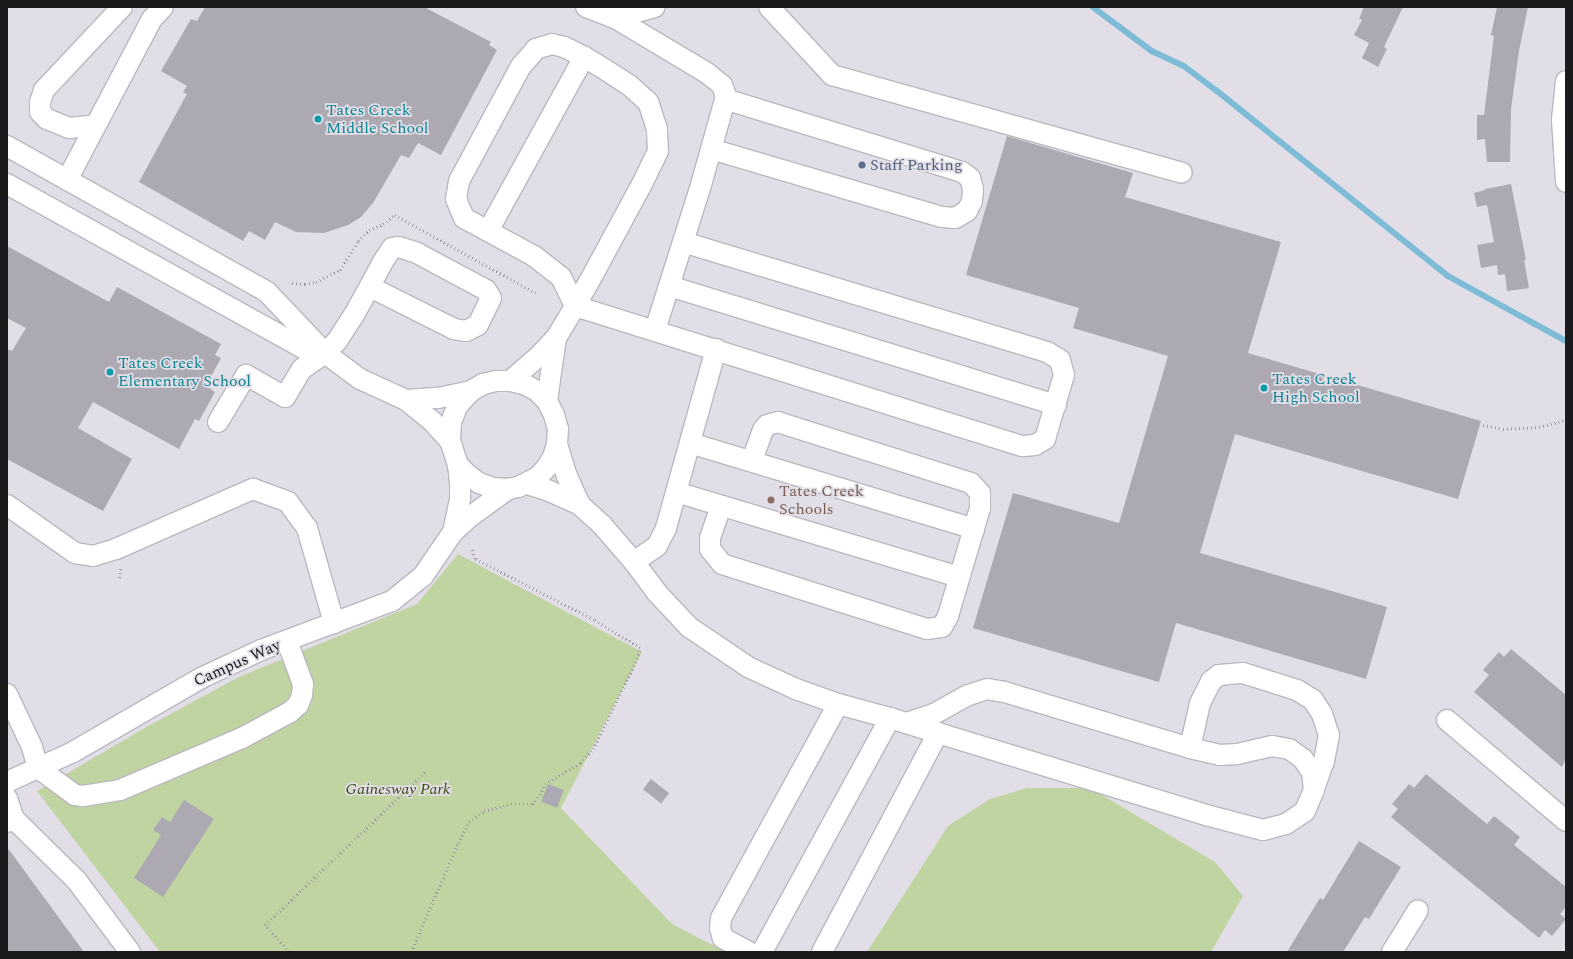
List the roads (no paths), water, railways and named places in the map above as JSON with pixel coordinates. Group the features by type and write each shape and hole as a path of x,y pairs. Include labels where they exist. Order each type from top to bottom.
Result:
{"street":[{"path":"96,125 69,128 55,124 40,112 40,102 44,90 122,7"},
{"path":"66,180 152,19 163,7"},
{"path":"586,7 615,18 707,73 722,85 725,99 683,242 655,330"},
{"path":"615,18 655,7"},
{"path":"769,7 832,75 1182,173"},
{"path":"510,381 538,357 556,338 575,306 642,186 658,151 657,130 648,102 629,85 584,57 564,47 552,44 536,49 518,73 460,180 456,198 464,218 534,256 561,277 575,306 1023,446 1035,445 1045,439 1064,375 1060,360 1047,352 683,242"},
{"path":"488,231 584,57"},
{"path":"1566,81 1562,120 1566,182"},
{"path":"711,148 942,217 955,218 967,211 972,201 973,189 970,178 962,172 725,99"},
{"path":"7,146 267,292 325,353 360,378 406,400 432,421 450,441"},
{"path":"7,184 306,350 325,353"},
{"path":"218,422 246,375 285,397 302,369 325,353 343,332 392,248 400,247 417,253 486,290 491,298 478,325 466,331 454,329 370,287"},
{"path":"669,286 1056,405"},
{"path":"547,401 556,338"},
{"path":"634,562 657,546 666,528 716,349"},
{"path":"406,400 438,398 470,391 489,383 510,381 524,384 536,391 547,401 554,414 558,429 554,457 547,468 538,477 527,484 508,489 493,488 480,483 468,475 458,465 450,441 451,422 458,405 470,391"},
{"path":"721,506 710,538 710,549 722,564 927,629 942,627 948,616 980,508 980,493 971,483 778,422 767,425 763,430 752,462"},
{"path":"690,443 974,529"},
{"path":"557,444 567,476 580,505"},
{"name":"Campus Way","path":"453,532 460,498 458,465"},
{"path":"527,484 580,505 602,525 634,562 656,593 696,631 748,667 796,689 838,704 898,720 1206,815 1263,830 1286,824 1305,812 1324,762 1329,735 1322,714 1313,700 1297,690 1244,673 1219,675 1212,681 1200,703 1190,748"},
{"path":"7,505 75,553 93,556 116,549 253,489 288,502 307,528 334,623"},
{"name":"Campus Way","path":"7,782 73,752 201,678 261,650 392,601 423,576 453,532 471,516 508,489"},
{"path":"676,492 960,577"},
{"path":"7,694 32,747 38,768 75,794 100,794 120,790 242,738 290,712 298,705 302,695 303,684 287,641"},
{"path":"898,720 934,714 968,695 987,690 1005,692 1190,748 1220,755 1238,754 1272,746 1290,749 1303,759 1312,772 1314,790"},
{"path":"749,952 723,938 720,928 721,918 838,704"},
{"path":"762,952 898,720"},
{"path":"1447,720 1566,821"},
{"path":"822,952 938,733"},
{"path":"7,798 11,821 77,881 130,952"},
{"path":"1392,952 1418,910"}],"waterway":[{"path":"1093,7 1152,51 1184,66 1216,90 1448,276 1566,341"}],"place":[{"name":"Tates Creek Middle School","path":"318,119"},
{"name":"Staff Parking","path":"862,165"},
{"name":"Tates Creek Elementary School","path":"110,372"},
{"name":"Tates Creek High School","path":"1264,388"},
{"name":"Tates Creek Schools","path":"771,500"}],"park label":[{"name":"Gainesway Park","path":"398,789"}]}
